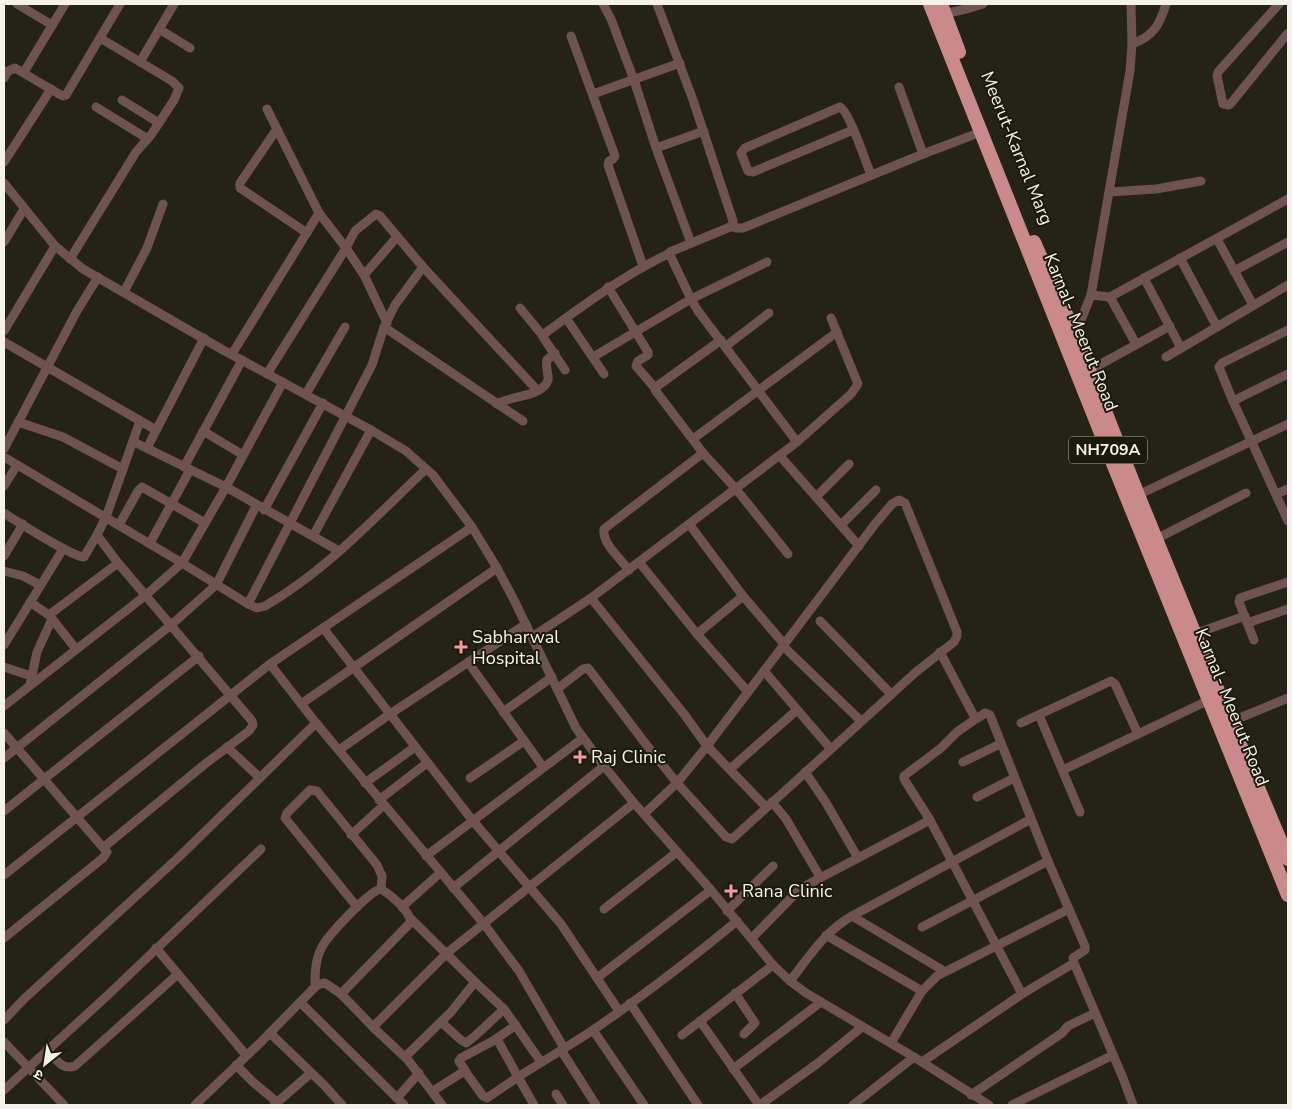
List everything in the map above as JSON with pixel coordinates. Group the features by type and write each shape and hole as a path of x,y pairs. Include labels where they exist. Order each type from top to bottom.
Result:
{"highway":[{"name":"Karnal- Meerut Road","path":"937,8 981,132 1068,334 1209,700 1288,895"},
{"name":"Meerut-Karnal Marg","path":"937,8 1022,214 1068,334 1090,370 1194,634 1288,859"}],"street":[{"path":"17,4 52,25"},
{"path":"24,72 65,4"},
{"path":"4,78 11,69 15,68 63,96 66,95 120,4"},
{"path":"140,62 174,4"},
{"path":"657,4 680,63 735,228 743,228 981,132"},
{"path":"937,8 970,8 983,4"},
{"path":"1068,334 1082,320 1091,295 1130,71 1132,44 1130,4"},
{"path":"1132,44 1144,40 1153,31 1161,19 1166,4"},
{"path":"1279,4 1218,72 1217,76 1224,104 1229,105 1232,102 1288,33"},
{"path":"607,5 691,243"},
{"path":"159,29 190,48"},
{"path":"572,36 615,156 609,161 608,165 643,266"},
{"path":"70,259 136,152 148,139 178,94 179,88 172,81 100,38"},
{"path":"593,94 680,63"},
{"path":"899,87 923,154"},
{"path":"4,162 51,89"},
{"path":"122,100 159,123"},
{"path":"96,107 148,139"},
{"path":"853,130 753,172 746,169 741,154 745,148 840,107 845,110 853,130 871,175"},
{"path":"267,109 319,213 364,275 386,325 523,421"},
{"path":"277,129 240,183 240,188 307,232"},
{"path":"656,148 704,132"},
{"path":"1110,192 1156,189 1201,181"},
{"path":"4,183 55,246 70,259 242,360 371,430 406,451 433,475 472,527 497,568 583,738 634,803 711,890 773,965 790,981 821,1002 918,1059 971,1095 977,1103 989,1105"},
{"path":"1091,295 1110,297 1288,199"},
{"path":"124,292 147,248 163,204"},
{"path":"4,242 24,209"},
{"path":"232,354 319,213"},
{"path":"267,374 346,248 354,231 375,214 380,216 423,267 537,390"},
{"path":"543,336 608,287 643,266 733,224"},
{"path":"364,275 396,237"},
{"path":"1217,239 1252,306"},
{"path":"1234,271 1288,242"},
{"path":"4,331 55,246"},
{"path":"670,253 691,299 797,442"},
{"path":"1180,258 1217,327"},
{"path":"593,357 691,299 767,262"},
{"path":"248,604 344,415 372,365 386,325 396,304 423,267"},
{"path":"4,449 77,310 98,277"},
{"path":"1144,278 1182,348"},
{"path":"1166,357 1288,285"},
{"path":"608,287 649,353 638,361 636,366 655,388 703,453 736,489 788,554"},
{"path":"1110,297 1136,344"},
{"path":"520,308 543,336 566,370"},
{"path":"655,388 769,313"},
{"path":"566,318 604,374"},
{"path":"532,637 630,570 780,456 851,394 856,388 857,380 831,318"},
{"path":"1090,370 1170,326"},
{"path":"306,394 345,327"},
{"path":"1288,330 1220,364 1220,371 1288,521"},
{"path":"693,439 837,332"},
{"path":"146,448 204,338"},
{"path":"4,342 156,430"},
{"path":"498,404 502,400 520,398 537,390 548,381 547,360 555,353"},
{"path":"150,543 171,505 203,431 242,360"},
{"path":"1233,401 1288,374"},
{"path":"4,706 30,681 76,649 146,595 182,563 283,382"},
{"path":"4,758 172,625 216,585 322,403"},
{"path":"4,513 63,549 84,557 106,516 140,421"},
{"path":"18,422 63,437 123,469"},
{"path":"1138,495 1288,424"},
{"path":"313,536 371,430"},
{"path":"203,431 243,455"},
{"path":"134,442 226,487 260,508 339,551"},
{"path":"630,570 606,540 603,534 604,529 703,453"},
{"path":"780,456 859,546"},
{"path":"4,457 106,516 216,585 257,608 265,606 313,573 426,469"},
{"path":"816,496 850,464"},
{"path":"4,486 17,465"},
{"path":"119,525 140,488 146,489 205,523"},
{"path":"1276,494 1288,489"},
{"path":"841,525 876,490"},
{"path":"1156,539 1246,492"},
{"path":"557,689 588,668 677,783 729,839 735,837 830,748 954,642 957,632 905,503 899,500 892,504 707,746 677,783 644,814"},
{"path":"4,556 23,524"},
{"path":"689,524 784,648 861,721"},
{"path":"4,875 270,664 472,527"},
{"path":"97,535 118,563 199,656 249,717 253,725 249,731 146,811 104,847"},
{"path":"4,645 63,549"},
{"path":"639,562 697,634 748,692"},
{"path":"30,681 40,644 51,617 118,563"},
{"path":"301,704 497,568"},
{"path":"4,571 23,576 40,585"},
{"path":"1254,640 1239,602 1240,598 1288,582"},
{"path":"697,634 743,596"},
{"path":"591,598 684,714 707,746 786,819 820,877"},
{"path":"30,602 41,608 51,617 76,649"},
{"path":"1194,634 1288,609"},
{"path":"820,620 891,694"},
{"path":"339,750 526,624"},
{"path":"323,628 473,821 561,924 619,1011"},
{"path":"940,652 977,718"},
{"path":"4,810 199,656"},
{"path":"468,662 543,768"},
{"path":"270,664 381,803 484,924 519,970 562,1049 596,1105"},
{"path":"4,667 30,681"},
{"path":"764,671 830,748"},
{"path":"502,712 552,677"},
{"path":"1021,723 1111,682 1115,684 1138,734"},
{"path":"1230,722 1288,698"},
{"path":"1063,770 1209,700"},
{"path":"730,769 797,710"},
{"path":"1022,994 930,820 904,779 904,776 941,748 957,732 985,712 988,713 1048,861 1086,948 1074,958 1074,963 1113,1055 1131,1104"},
{"path":"1039,715 1080,812"},
{"path":"4,1020 24,999 180,856 316,723"},
{"path":"4,733 107,852 103,858 4,938"},
{"path":"426,856 583,738"},
{"path":"470,778 524,741"},
{"path":"963,762 1000,744"},
{"path":"227,747 260,778"},
{"path":"365,783 415,747"},
{"path":"351,835 381,803 427,763"},
{"path":"453,888 604,766"},
{"path":"805,772 825,801 858,858"},
{"path":"977,797 1014,778"},
{"path":"357,907 287,821 286,815 310,790 314,790 377,865 381,873 381,888 504,1009 541,1062"},
{"path":"373,1027 447,952 634,803"},
{"path":"790,981 826,935 842,921 1032,819"},
{"path":"752,938 796,893 820,877 930,820"},
{"path":"4,1090 261,849"},
{"path":"604,908 677,852"},
{"path":"922,927 1048,861"},
{"path":"727,910 773,866"},
{"path":"402,907 440,873"},
{"path":"316,987 316,966 320,950 333,932 357,907 374,891 381,888"},
{"path":"597,978 711,890"},
{"path":"891,1043 922,991 937,976 1069,909"},
{"path":"852,916 944,971"},
{"path":"341,994 409,925 411,919"},
{"path":"516,1025 496,1039 461,1058 460,1061 466,1072 482,1096 487,1098 593,1030 683,965 737,921"},
{"path":"826,935 922,991"},
{"path":"156,948 246,1056"},
{"path":"853,1105 918,1059 1074,963"},
{"path":"682,1035 773,965"},
{"path":"47,1050 62,1066 70,1068 75,1066 178,974"},
{"path":"405,1057 441,1022 475,982"},
{"path":"194,1105 316,987 325,983 341,994 405,1057 442,1105"},
{"path":"735,993 755,1022 744,1034"},
{"path":"733,1069 821,1002"},
{"path":"301,1003 404,1105"},
{"path":"630,1003 698,1105"},
{"path":"441,1022 461,1040 466,1042 504,1009"},
{"path":"971,1095 1062,1033 1068,1026 1095,1013"},
{"path":"700,1021 760,1105 818,1063 862,1027"},
{"path":"593,1030 644,1105"},
{"path":"270,1033 342,1105"},
{"path":"496,1039 534,1105"},
{"path":"4,1042 64,1105"},
{"path":"1012,1105 1113,1055"},
{"path":"236,1065 276,1104 311,1073"},
{"path":"433,1091 461,1073 466,1072"},
{"path":"397,1098 419,1073"},
{"path":"556,1094 563,1105"}],"place":[{"name":"Sabharwal Hospital","path":"461,647"},
{"name":"Raj Clinic","path":"580,757"},
{"name":"Rana Clinic","path":"731,891"}]}
